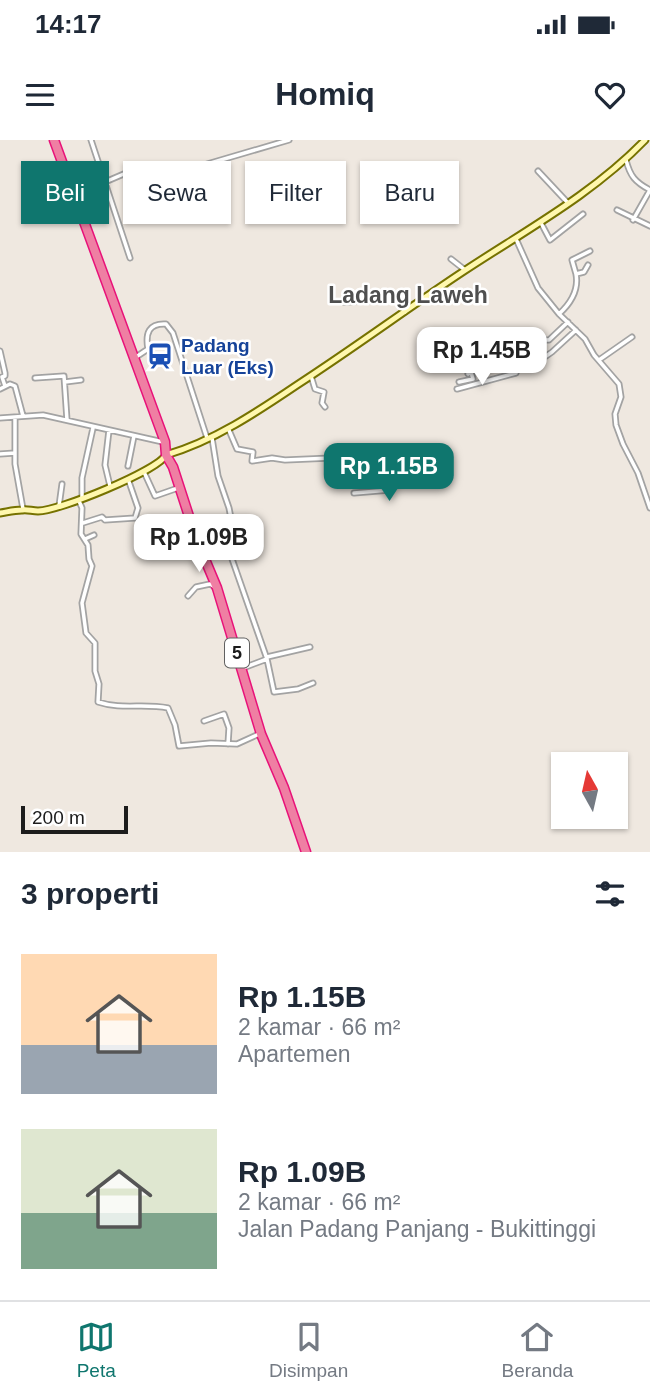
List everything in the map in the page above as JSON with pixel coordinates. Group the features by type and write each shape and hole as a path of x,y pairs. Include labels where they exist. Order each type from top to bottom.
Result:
{"highway":[{"name":"5","path":"54,140 136,357 165,442 166,454 217,588 261,733 306,852"}],"main road":[{"path":"0,513 23,509 38,511 59,506 144,472 162,461 166,454 228,428 311,376 465,270 569,204 645,140"}],"street":[{"path":"91,140 98,161"},
{"path":"109,180 126,173 160,175 180,172 289,140"},
{"path":"625,158 630,175 650,190 633,220"},
{"path":"538,171 569,204"},
{"path":"109,194 130,258"},
{"path":"644,201 650,203"},
{"path":"618,211 650,226"},
{"path":"541,223 550,240 583,214"},
{"path":"516,239 530,267 534,282 619,384 621,397 615,414 616,425 622,444 638,473 650,508"},
{"path":"559,314 578,287 572,260 590,251"},
{"path":"451,259 465,270"},
{"path":"576,274 584,272 588,265"},
{"path":"344,302 397,300 401,302 405,312"},
{"path":"136,357 148,349 145,336 147,332 165,322 173,332 210,437 237,549 231,552 231,556 267,658 274,692 298,689 313,683"},
{"path":"459,382 473,379 469,373 490,363 510,361 537,340 549,340 568,322"},
{"path":"529,369 576,330"},
{"path":"599,360 632,337"},
{"path":"0,351 5,370 0,389"},
{"path":"457,389 516,373 510,361"},
{"path":"35,378 63,376 67,420"},
{"path":"311,376 315,389 324,392 322,403 325,407"},
{"path":"65,382 81,380"},
{"path":"4,381 15,386 23,416"},
{"path":"0,418 43,415 165,442"},
{"path":"15,417 15,464 23,509"},
{"path":"93,428 80,498 81,534 85,539 92,569 82,603 86,634 94,641 94,671 99,684 97,702 118,708 168,708 179,746 237,744 261,733"},
{"path":"228,428 237,449 253,452 252,461 272,458 331,458 411,475"},
{"path":"108,430 105,465 110,486"},
{"path":"128,466 134,436"},
{"path":"0,454 16,453"},
{"path":"354,493 390,490 445,455"},
{"path":"144,472 155,495 178,488"},
{"path":"82,524 102,517 105,520 135,518 138,508 128,479"},
{"path":"59,506 62,484"},
{"path":"85,539 94,535"},
{"path":"188,596 196,587 210,584 217,588"},
{"path":"242,669 267,658 310,647"},
{"path":"204,721 224,714 229,728 228,744"}],"place":[{"name":"Padang Luar (Eks)","path":"160,356"}],"district":[{"name":"Ladang Laweh","path":"408,295"}]}
